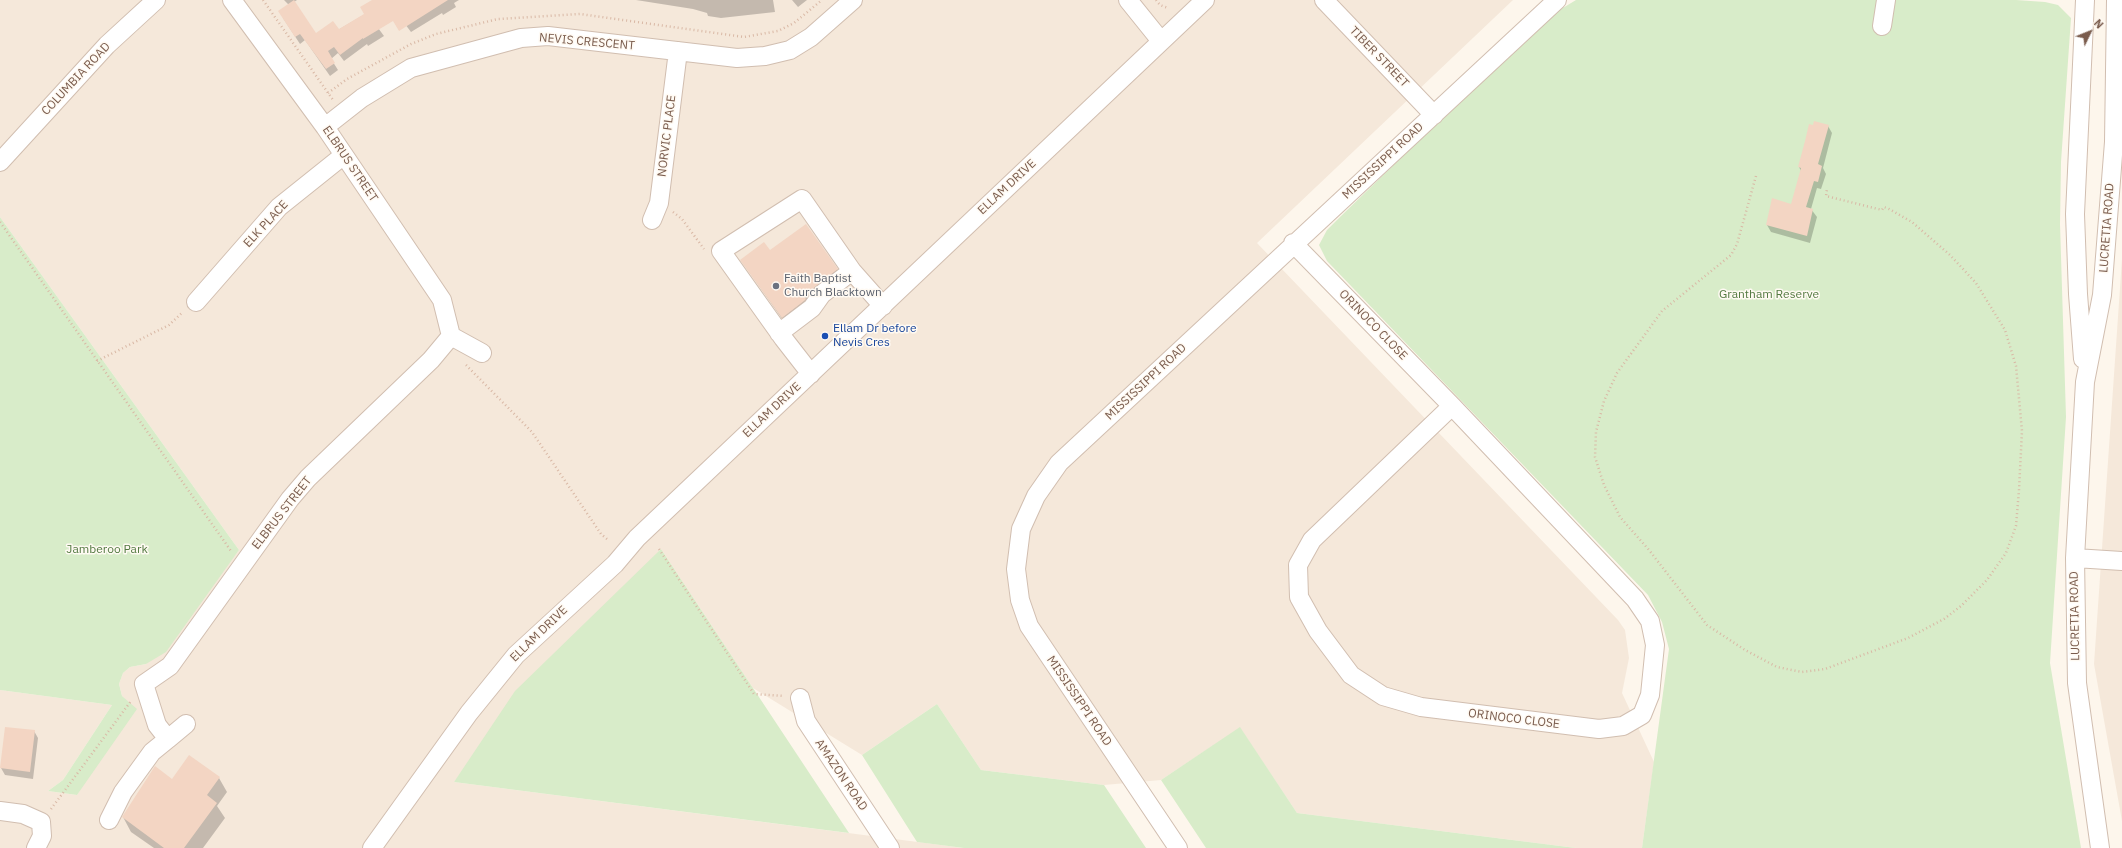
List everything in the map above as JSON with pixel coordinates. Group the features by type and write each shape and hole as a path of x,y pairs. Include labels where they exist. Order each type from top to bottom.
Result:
{"street":[{"name":"COLUMBIA ROAD","path":"0,162 107,45 156,0"},
{"name":"ELBRUS STREET","path":"144,684 170,666 290,499 308,478 431,360 447,340 442,300 344,155 232,0"},
{"name":"NEVIS CRESCENT","path":"324,127 362,98 411,68 521,38 548,36 737,58 764,56 790,50 811,37 853,0"},
{"path":"1128,0 1161,41"},
{"name":"ELLAM DRIVE","path":"372,848 469,713 516,655 615,564 637,538 1205,0"},
{"name":"TIBER STREET","path":"1324,0 1434,115"},
{"name":"MISSISSIPPI ROAD","path":"1178,848 1029,626 1020,600 1016,569 1021,529 1036,496 1059,464 1293,243 1434,115 1557,0"},
{"path":"1882,26 1886,0"},
{"name":"LUCRETIA ROAD","path":"2085,0 2075,214 2078,294 2085,382 2075,558 2076,683 2100,848"},
{"name":"LUCRETIA ROAD","path":"2085,382 2102,295 2114,142 2116,0"},
{"name":"NORVIC PLACE","path":"652,220 659,203 678,51"},
{"name":"ELK PLACE","path":"196,302 279,207 344,155"},
{"path":"811,374 779,333 721,251 802,199 852,272 883,306"},
{"name":"ORINOCO CLOSE","path":"1293,243 1452,406 1635,599 1650,621 1654,645 1650,695 1642,714 1623,726 1599,729 1421,707 1383,696 1351,675 1318,632 1299,597 1298,565 1312,540 1452,406"},
{"path":"779,333 812,308 822,294 852,272"},
{"path":"447,340 482,353"},
{"path":"2075,558 2122,561"},
{"path":"144,684 157,725 168,739"},
{"name":"AMAZON ROAD","path":"800,698 806,721 890,848"},
{"path":"109,820 123,792 152,752 186,724"},
{"path":"0,811 23,814 41,822 42,836 36,848"}],"path":[{"path":"263,0 342,113"},
{"path":"1156,0 1160,5 1168,8"},
{"path":"1756,176 1737,244 1731,255 1662,311 1617,373 1604,401 1596,432 1595,457 1604,485 1620,517 1649,550 1707,625 1745,650 1777,667 1802,672 1825,669 1908,638 1944,619 1961,606 1986,580 2006,553 2016,526 2019,490 2022,431 2016,366 2005,330 1976,283 1950,255 1912,222 1884,207 1882,210 1826,196 1827,189"},
{"path":"0,222 242,566"},
{"path":"97,361 169,325 196,302"},
{"path":"447,340 532,432 601,534 607,539"},
{"path":"659,548 754,694 800,698"},
{"path":"41,822 144,684"}],"shaded area":[{"path":"0,0 1513,0 1257,243 1618,620 1625,630 1629,658 1622,693 1654,762 1642,848 1576,848 1297,813 1240,728 1161,780 1104,785 981,770 937,704 862,755 753,688 661,549 454,782 964,848 0,848 0,690 112,705 63,780 48,791 77,795 128,703 122,696 119,684 123,673 130,667 146,664 239,550 0,217"},
{"path":"2122,259 2122,821 2094,664"}],"green space":[{"name":"Grantham Reserve","path":"1576,0 2016,0 2045,2 2058,5 2071,18 2061,162 2060,224 2066,417 2050,663 2081,848 1642,848 1669,649 1662,622 1648,595 1327,261 1319,245 1327,230 1530,33 1553,14"},
{"name":"Jamberoo Park","path":"0,217 239,550 166,652 146,664 130,667 123,673 119,684 122,696 137,709 77,795 48,791 63,780 112,705 0,690"},
{"path":"661,549 849,833 454,782 515,691"},
{"path":"937,704 981,770 1104,785 1146,848 964,848 917,842 862,755"},
{"path":"1240,727 1297,813 1576,848 1206,848 1161,780"}],"building":[{"path":"294,0 316,33 333,21 339,29 364,14 360,7 372,0 448,0 399,31 393,21 363,38 340,55 334,47 328,51 335,63 326,69 300,34 295,37 278,11"},
{"path":"1814,121 1829,125 1818,164 1822,166 1818,182 1814,181 1806,207 1813,209 1807,236 1766,225 1772,198 1791,204 1801,168 1798,167 1809,124 1813,125"},
{"path":"806,224 838,269 804,296 806,299 804,301 782,318 740,260 764,242 770,250"},
{"path":"5,727 35,730 30,772 0,768"},
{"path":"189,755 220,777 207,795 217,803 184,848 164,848 122,817 155,766 172,779"}],"place":[{"name":"Faith Baptist Church Blacktown","path":"776,286"},
{"name":"Ellam Dr before Nevis Cres","path":"825,336"}]}
